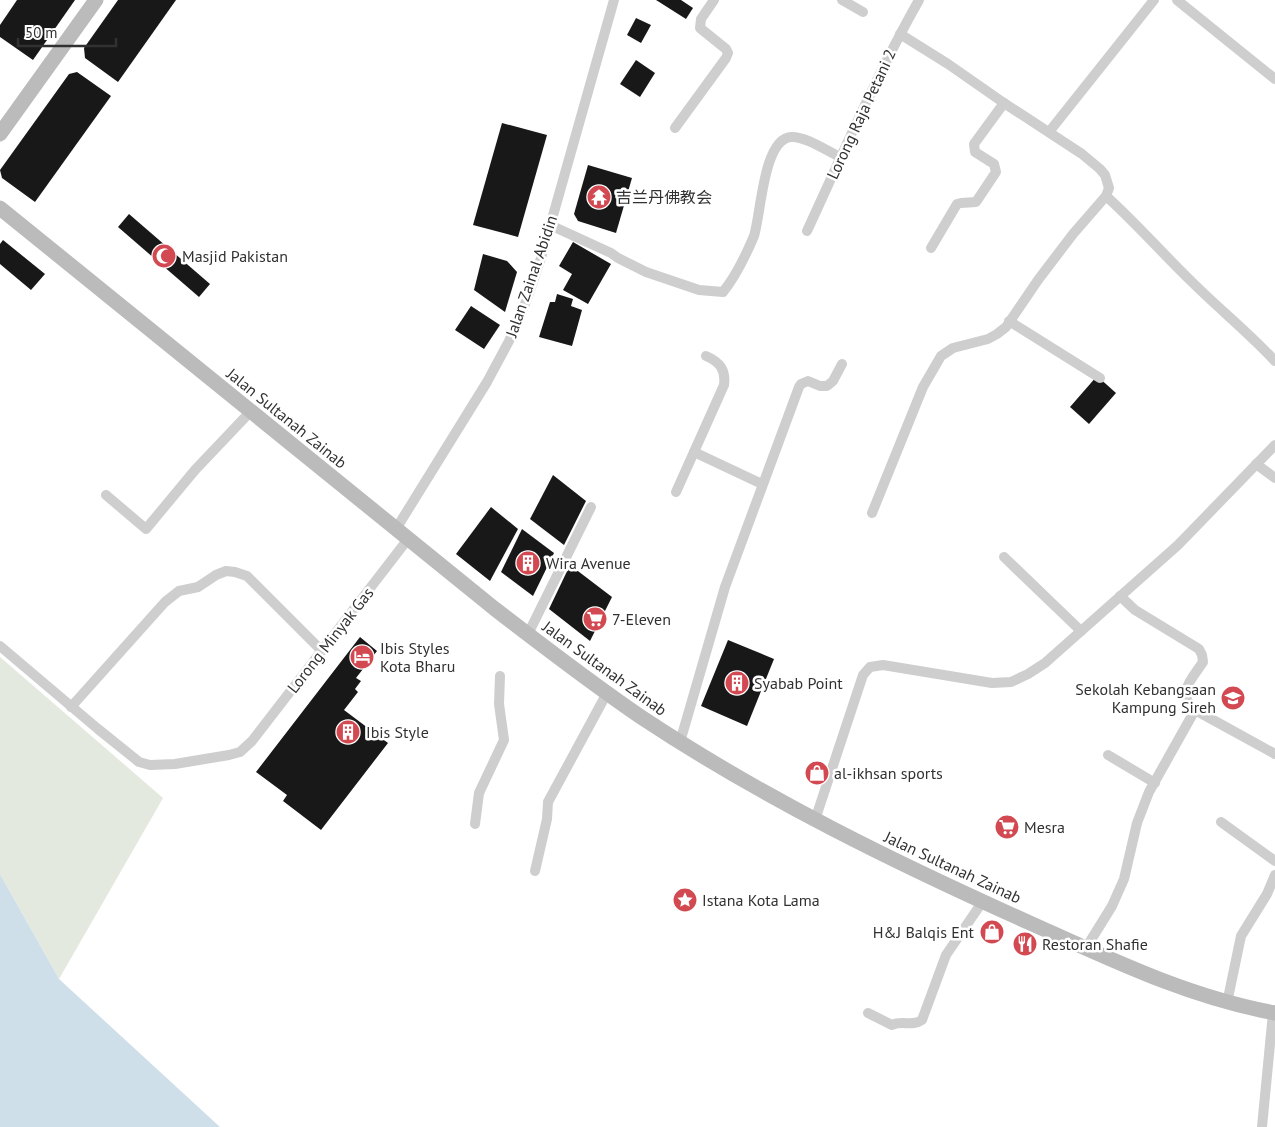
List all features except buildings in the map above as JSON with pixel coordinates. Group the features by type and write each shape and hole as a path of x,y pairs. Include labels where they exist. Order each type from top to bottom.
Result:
{"main road":[{"path":"0,134 96,0"},
{"name":"Jalan Sultanah Zainab","path":"0,208 528,634 607,693 680,742 815,820 983,902 1148,976 1227,1003 1274,1013"}],"street":[{"name":"Jalan Zainal Abidin","path":"396,529 487,382 509,341 527,299 614,0"},
{"path":"675,128 728,53 726,49 700,28 701,19 714,0"},
{"path":"842,0 863,12"},
{"name":"Lorong Raja Petani 2","path":"807,230 840,157 900,34 919,0"},
{"path":"1049,132 1154,0"},
{"path":"1177,0 1275,79"},
{"path":"872,513 923,387 941,356 953,348 988,339 997,334 1009,321 1072,234 1106,196 1108,188 1108,181 1100,169 1049,132 900,34"},
{"path":"931,248 957,204 976,202 994,175 996,168 994,164 975,152 974,144 1004,103"},
{"path":"550,225 611,253 646,272 699,290 723,292 733,279 754,234 766,175 772,154 780,142 790,137 802,138 840,157"},
{"path":"1106,196 1133,220 1191,281 1253,337 1275,360"},
{"path":"1009,321 1100,378"},
{"path":"676,492 724,385 723,369 718,363 706,356"},
{"path":"680,742 725,587 801,384 808,381 820,386 827,386 833,382 842,364"},
{"path":"106,495 146,529 194,470 251,411"},
{"path":"815,820 863,675 870,667 882,665 992,683 1011,682 1028,674 1045,663 1178,545 1275,445"},
{"path":"694,452 762,484"},
{"path":"1256,464 1275,478"},
{"path":"528,634 590,507"},
{"name":"Lorong Minyak Gas","path":"0,646 139,762 150,766 229,756 240,752 252,741 408,539"},
{"path":"1004,557 1081,631"},
{"path":"71,707 165,602 179,591 198,587 226,571 247,576 322,650"},
{"path":"1120,596 1135,610 1199,648 1203,662 1187,687 1185,697 1188,704 1195,710 1275,754"},
{"path":"475,824 480,793 504,740 499,704 500,676"},
{"path":"535,871 547,819 548,802 607,693"},
{"path":"1086,948 1112,906 1124,879 1142,808 1195,710"},
{"path":"1108,755 1154,783"},
{"path":"1221,822 1275,861"},
{"path":"1227,1003 1241,936 1267,894 1275,875"},
{"path":"868,1013 892,1025 901,1022 912,1024 922,1020 946,956 983,902"},
{"path":"1262,1127 1274,1013"}],"shaded area":[{"path":"0,657 163,798 59,979 0,874"},
{"path":"0,874 59,979 220,1127 0,1127"}],"place":[{"name":"吉兰丹佛教会","path":"599,197"},
{"name":"Masjid Pakistan","path":"164,256"},
{"name":"Wira Avenue","path":"528,563"},
{"name":"7-Eleven","path":"595,619"},
{"name":"Ibis Styles Kota Bharu","path":"362,657"},
{"name":"Syabab Point","path":"737,683"},
{"name":"Sekolah Kebangsaan Kampung Sireh","path":"1233,698"},
{"name":"Ibis Style","path":"348,732"},
{"name":"al-ikhsan sports","path":"817,773"},
{"name":"Mesra","path":"1007,827"},
{"name":"Istana Kota Lama","path":"685,900"},
{"name":"H&J Balqis Ent","path":"992,932"},
{"name":"Restoran Shafie","path":"1025,944"}]}
